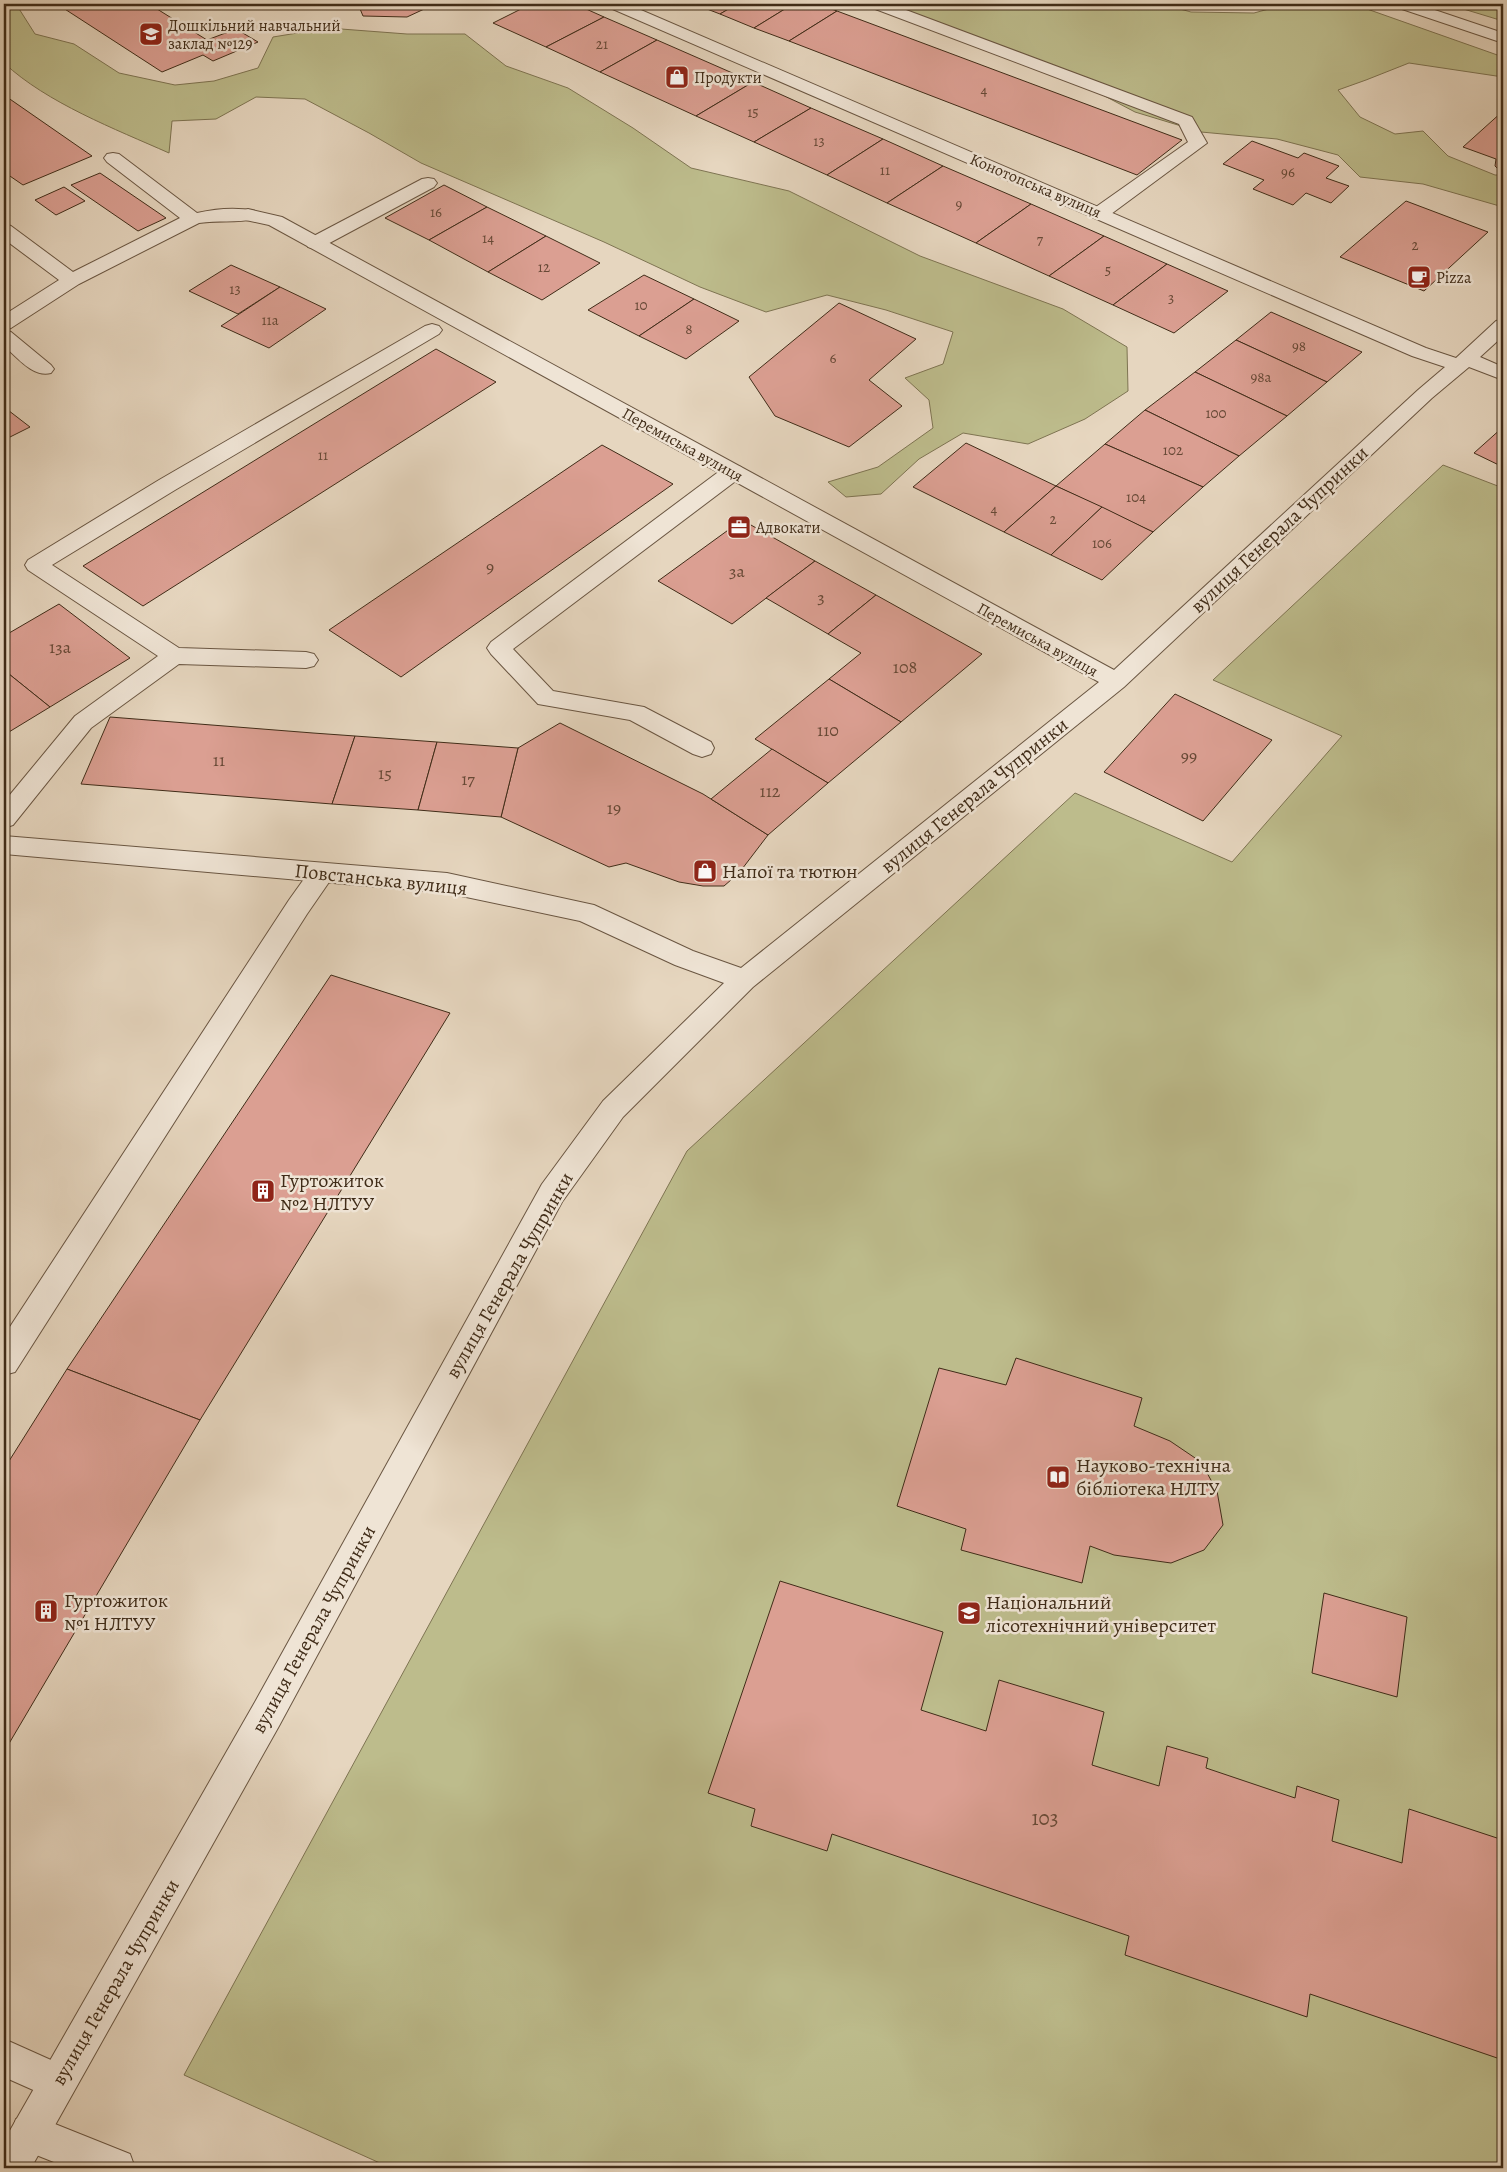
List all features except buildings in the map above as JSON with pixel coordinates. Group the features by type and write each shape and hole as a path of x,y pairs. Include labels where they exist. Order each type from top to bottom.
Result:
{"street":[{"name":"Конотопська вулиця","path":"614,4 1419,352 1503,374"},
{"path":"876,4 1186,121 1198,143 1100,213"},
{"path":"1402,4 1503,38"},
{"path":"113,158 193,219"},
{"path":"315,243 428,182"},
{"name":"Перемиська вулиця","path":"4,324 72,280 193,219 213,215 248,215 275,221 1116,682"},
{"path":"4,230 72,280"},
{"name":"вулиця Генерала Чупринки","path":"10,2168 267,1714 552,1192 613,1109 744,980 1116,682 1417,400 1463,362 1503,325"},
{"path":"306,660 174,656 36,565 167,484 432,330"},
{"path":"4,336 44,369"},
{"path":"702,748 636,713 546,698 499,648 733,472"},
{"path":"4,819 83,722 174,656"},
{"name":"Повстанська вулиця","path":"4,845 447,883 585,912 684,958 744,980"},
{"path":"4,1362 298,907 323,872"},
{"path":"4,2058 58,2082"},
{"path":"30,2133 116,2168"}],"shaded area":[{"path":"4,4 16,4 35,34 74,44 119,73 175,85 214,81 258,68 273,37 328,28 407,34 465,34 506,66 568,88 633,128 691,168 789,191 920,256 1063,309 1127,347 1128,391 1085,419 1028,444 963,433 919,459 881,494 846,497 828,482 878,467 933,428 929,400 905,378 943,364 953,332 886,310 827,295 766,312 700,287 604,242 421,163 305,99 256,97 216,119 172,121 169,153 104,125 61,103 40,91 4,63"},
{"path":"854,4 1162,4 1191,12 1254,13 1287,4 1341,4 1367,9 1503,57 1503,77 1409,63 1338,90 1360,117 1395,134 1423,131 1448,156 1495,175 1503,175 1503,207 1423,184 1360,177 1338,155 1277,139 1201,132 1135,112 1063,74 906,17"},
{"path":"1447,4 1503,4 1503,21"},
{"name":"Національний лісотехнічний університет","path":"1443,465 1503,488 1503,2168 391,2168 184,2075 687,1151 1075,793 1232,862 1342,736 1213,680"}],"place":[{"name":"Дошкільний навчальний заклад №129","path":"151,34"},
{"name":"Продукти","path":"677,77"},
{"name":"Pizza","path":"1419,277"},
{"name":"Адвокати","path":"739,527"},
{"name":"Напої та тютюн","path":"705,871"},
{"name":"Гуртожиток №2 НЛТУУ","path":"263,1191"},
{"name":"Науково-технічна бібліотека НЛТУ","path":"1058,1477"},
{"name":"Гуртожиток №1 НЛТУУ","path":"46,1611"},
{"name":"Національний лісотехнічний університет","path":"969,1613"}]}
